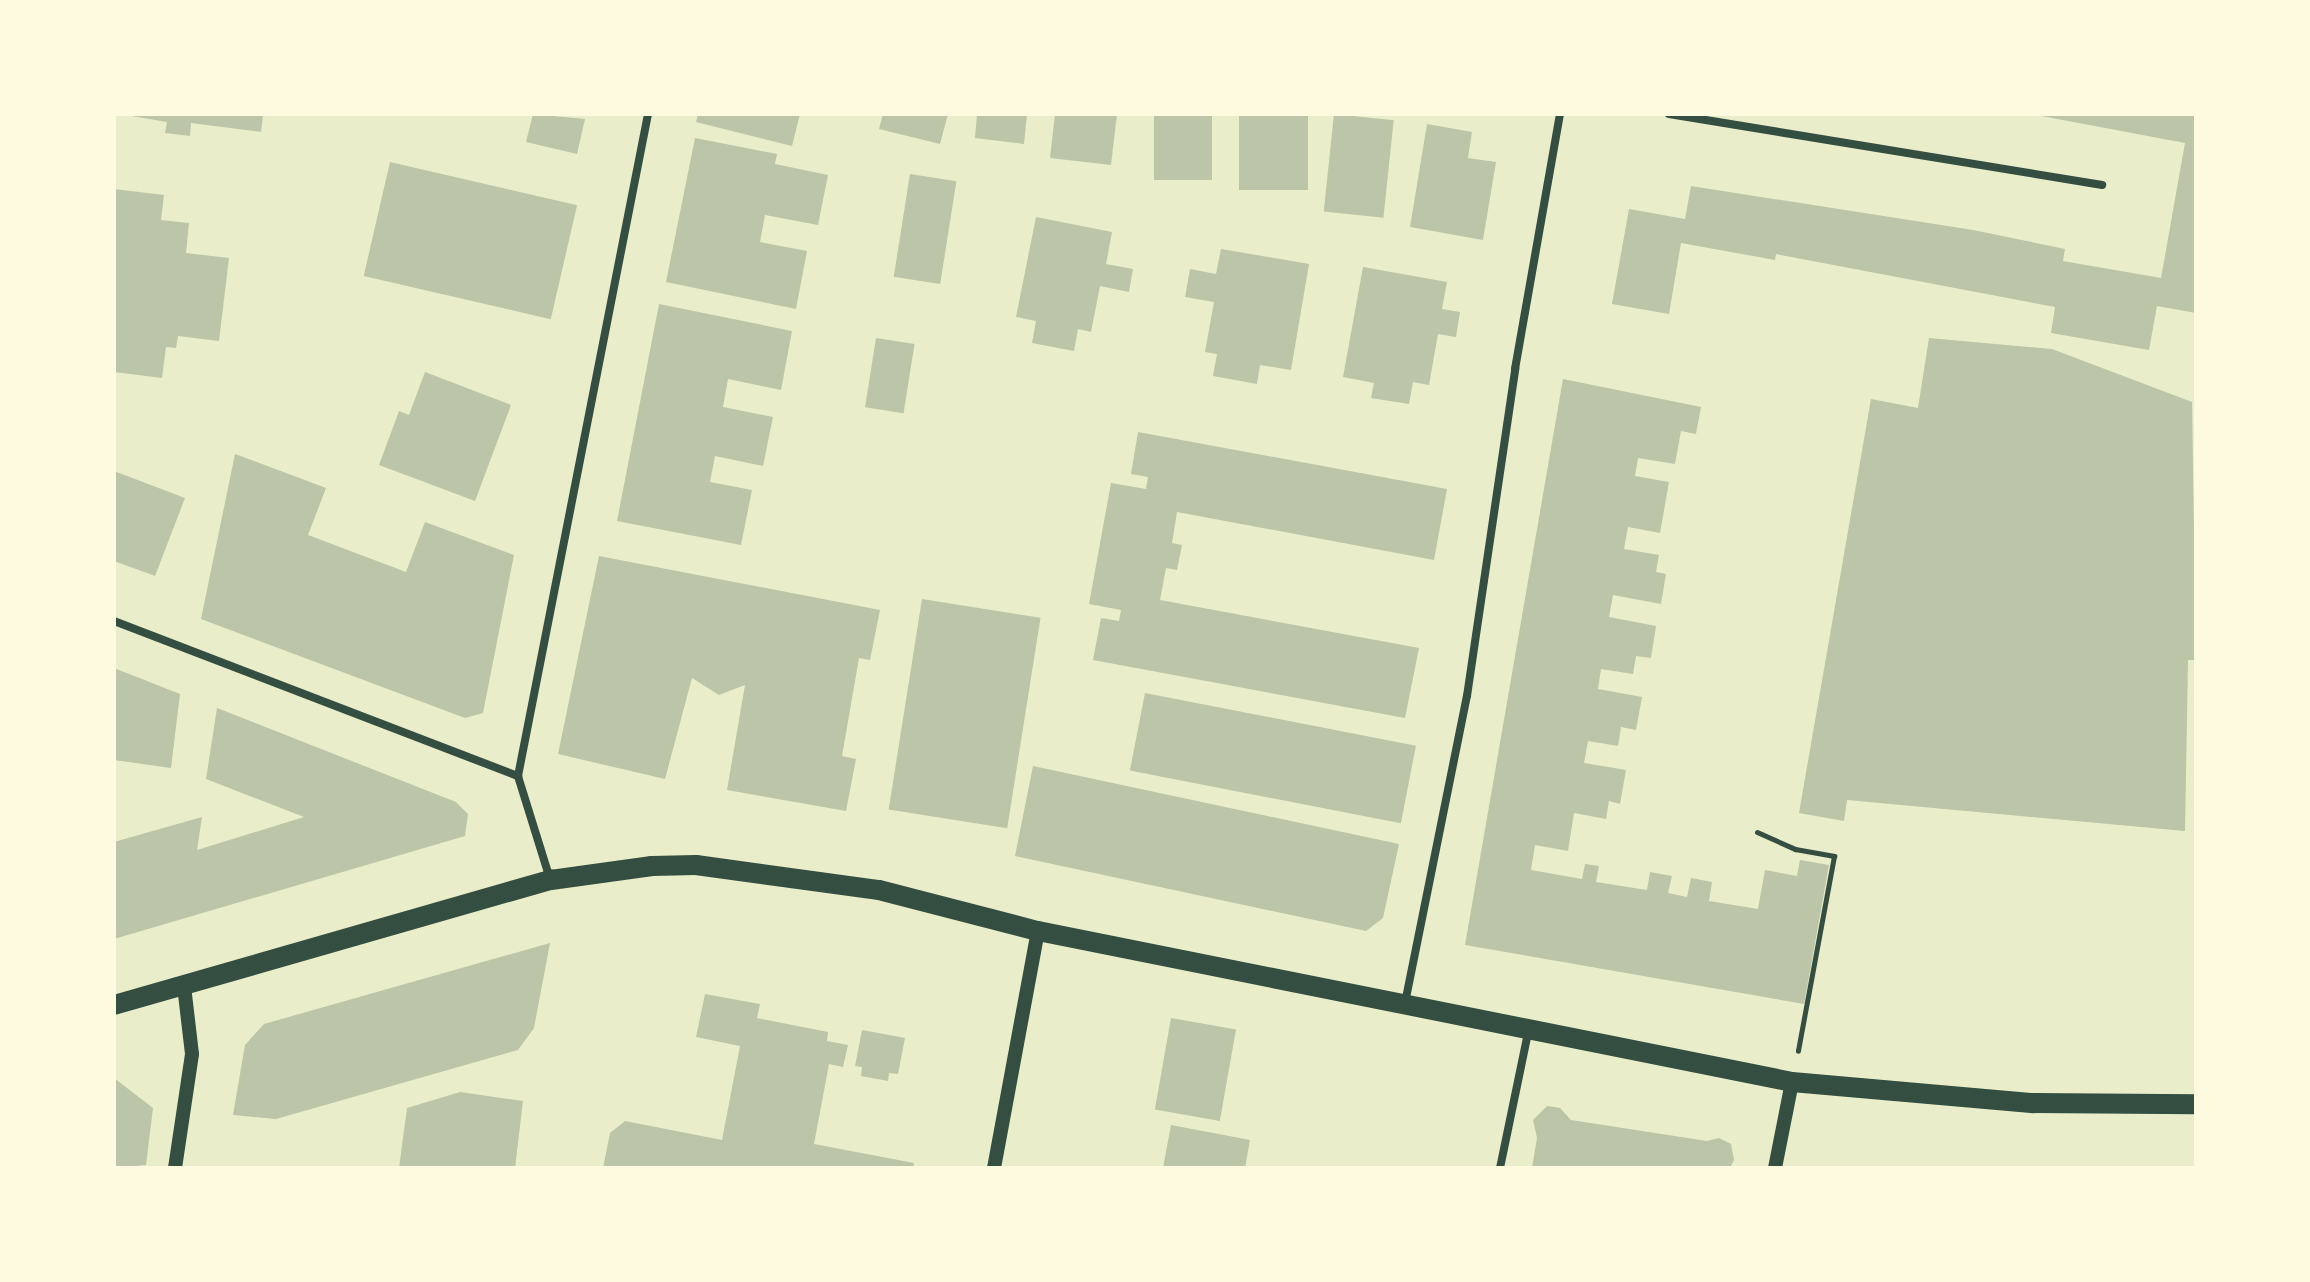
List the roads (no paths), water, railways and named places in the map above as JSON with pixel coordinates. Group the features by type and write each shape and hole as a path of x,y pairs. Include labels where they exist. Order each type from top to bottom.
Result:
{"main road":[{"path":"114,1005 551,880 652,866 696,865 879,890 1038,931 1528,1033 1792,1082 2034,1103 2196,1104"}],"street":[{"path":"551,880 518,776 648,114"},
{"path":"1404,1007 1467,696 1515,369 1560,114"},
{"path":"1669,114 2102,185"},
{"path":"114,621 518,776"},
{"path":"994,1168 1038,931"},
{"path":"175,1168 192,1054 184,986"},
{"path":"1500,1168 1528,1033"},
{"path":"1775,1168 1792,1082"}]}
